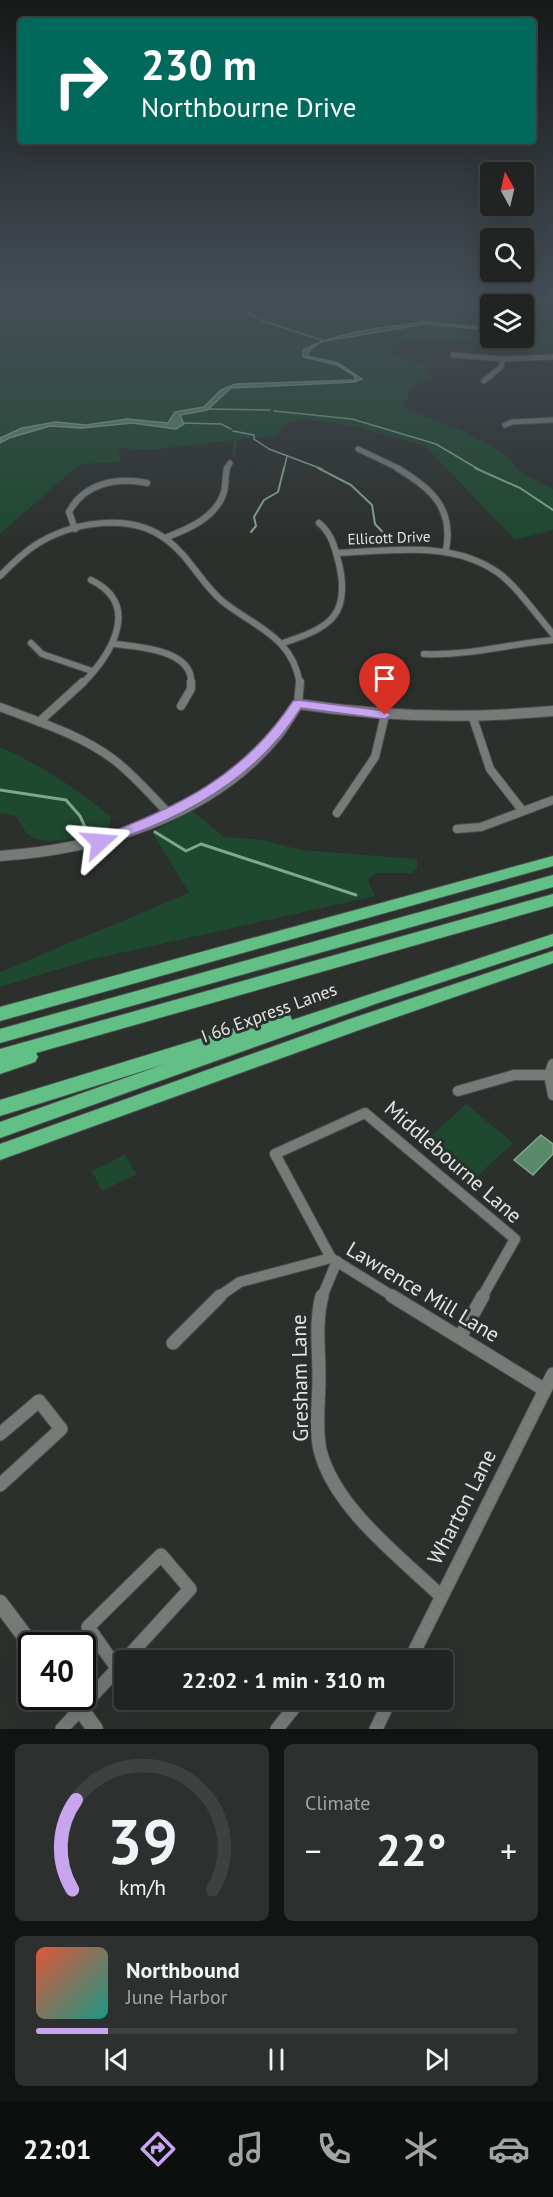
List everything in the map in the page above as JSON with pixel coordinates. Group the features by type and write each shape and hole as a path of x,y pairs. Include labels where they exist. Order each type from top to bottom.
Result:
{"highway":[{"path":"0,1014 553,861"},
{"path":"0,1036 553,881"},
{"name":"I 66 Express Lanes","path":"0,1056 553,900"},
{"name":"I 66 Express Lanes","path":"0,1130 406,987 553,940"},
{"path":"0,1047 190,992 286,956"},
{"path":"6,1150 383,1014 553,957"},
{"path":"0,1108 223,1038 406,987"},
{"path":"0,1067 199,999"}],"street":[{"path":"505,425 512,422 553,420"},
{"path":"358,449 402,469 418,481 437,502 448,520 446,550"},
{"path":"165,538 196,524 216,507 225,489 225,470 230,463"},
{"path":"75,529 69,512 73,503 83,494 114,482 147,483"},
{"path":"283,643 320,628 340,608 344,587 330,532 320,523"},
{"path":"0,576 42,541 75,529 127,525 150,531 165,538 213,592 283,643 299,675 298,704 279,732 248,763 209,792 169,814 117,836 85,846 51,852 0,855"},
{"name":"Ellicott Drive","path":"336,553 423,549 446,550 477,559 495,569 553,634"},
{"path":"39,722 92,671 115,644 119,621 115,603 106,587 91,580"},
{"path":"424,654 452,655 503,645 553,640"},
{"path":"31,642 42,654 92,671"},
{"path":"115,644 160,650 181,660 189,670 191,690 181,706"},
{"path":"298,704 385,715 474,718 553,711"},
{"path":"0,707 82,740 106,754 169,814"},
{"path":"337,813 377,757 382,742 385,715"},
{"path":"474,718 490,769 522,810"},
{"path":"456,829 481,827 553,800"},
{"path":"553,1064 549,1075 553,1095"},
{"path":"458,1091 514,1075 549,1075"},
{"name":"Middlebourne Lane","path":"334,1259 275,1154 365,1113 515,1239 460,1337"},
{"name":"Lawrence Mill Lane","path":"174,1343 214,1300 240,1282 334,1259 545,1390"},
{"name":"Gresham Lane","path":"334,1259 318,1306 320,1450 327,1473 350,1506 441,1596"},
{"name":"Wharton Lane","path":"415,1650 553,1374"},
{"path":"0,1434 39,1401 61,1429 0,1485"},
{"path":"161,1555 190,1589 117,1668 88,1628 161,1555"},
{"path":"0,1603 22,1632"},
{"path":"96,1685 114,1670"},
{"path":"62,1729 72,1710"},
{"path":"82,1710 95,1729"},
{"path":"277,1729 292,1710"},
{"path":"376,1729 385,1710"}],"shaded area":[{"path":"0,380 423,380 414,384 403,405 404,408 465,432 502,452 520,471 553,490 553,530 515,540 425,446 362,428 330,422 302,419 282,425 278,435 238,440 235,456 232,456 233,440 150,450 118,448 121,462 80,464 0,534"},
{"path":"360,380 355,382 231,388 207,410 180,415 184,424 176,429 132,423 82,428 50,426 9,438 0,443 0,438 22,428 56,422 86,425 127,419 168,423 175,412 204,407 221,390 236,384"},
{"path":"0,747 44,770 98,806 111,817 108,829 58,841 47,841 29,835 16,816 0,813"},
{"path":"192,811 224,837 263,840 301,850 417,859 417,868 412,873 376,873 369,878 375,896 85,961 0,987 0,972 189,893 152,832"},
{"path":"466,1104 513,1143 475,1178 428,1139"},
{"path":"541,1135 553,1144 553,1154 533,1175 514,1160"},
{"path":"125,1155 136,1174 102,1191 92,1171"}],"waterway":[{"path":"207,409 270,410"},
{"path":"274,411 352,419 436,444 478,469"},
{"path":"183,423 221,424 231,429"},
{"path":"233,431 254,435 254,439 269,449 322,469"},
{"path":"284,469 287,456"},
{"path":"251,532 256,526 254,517 264,500 278,492 284,468"},
{"path":"318,468 351,485 372,505 375,524 389,539"},
{"path":"475,468 520,488 553,510"},
{"path":"0,790 66,800 80,816 86,829"},
{"path":"155,832 186,851 201,844 356,895"}],"route":[{"path":"100,842 185,806 231,777 265,748 287,723 298,704 385,715"}]}
